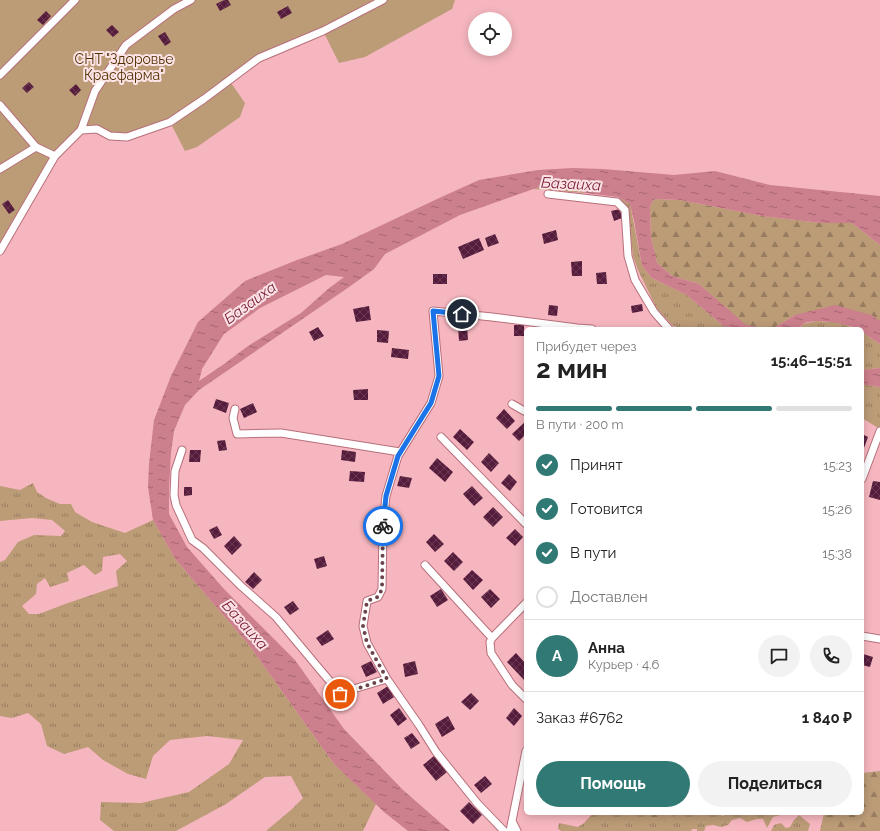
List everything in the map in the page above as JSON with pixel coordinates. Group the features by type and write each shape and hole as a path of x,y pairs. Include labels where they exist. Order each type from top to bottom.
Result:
{"street":[{"path":"0,75 75,0"},
{"path":"0,251 55,156 81,130 95,91 126,45 174,9 191,0"},
{"path":"81,130 97,129 110,136 127,138 170,122 259,58 323,31 383,0"},
{"path":"0,105 36,147 55,156"},
{"path":"0,169 36,147"},
{"path":"548,194 617,202 625,210 628,256 635,280 654,312 667,327"},
{"path":"504,831 477,803 436,752 387,679 367,643 363,626 367,601 378,597 382,589 383,526 386,496 398,456 431,403 439,376 433,311 569,327"},
{"path":"512,404 524,411"},
{"path":"235,409 233,418 237,434 280,433 400,452"},
{"path":"864,474 880,431"},
{"path":"441,437 524,522"},
{"path":"182,450 175,471 174,495 176,505 192,540 203,548 241,586 276,617 340,694 387,679"},
{"path":"425,565 492,638"},
{"path":"524,605 492,638 490,642 492,653 512,684 524,697"},
{"path":"864,636 880,639"},
{"path":"510,831 524,761"},
{"path":"512,821 517,831"}],"green space":[{"name":"СНТ \"Здоровье Красфарма\"","path":"0,0 455,0 452,9 365,57 339,63 323,31 259,58 229,80 245,103 240,117 197,147 185,151 170,122 127,137 97,129 81,130 55,156 0,251"},
{"path":"542,186 575,188 586,193 533,189"},
{"path":"618,197 630,204 642,266 652,278 687,295 725,327 673,326 657,309 638,270 633,256 627,206"},
{"path":"655,199 680,200 762,216 821,223 852,223 880,245 880,321 871,315 795,315 775,327 746,326 699,284 672,276 657,263 651,237 650,208"},
{"path":"816,321 835,322 852,327 801,327 803,324"},
{"path":"864,333 880,344 880,368 864,370"},
{"path":"864,385 880,387 880,429 864,419"},
{"path":"33,483 37,492 46,498 60,504 71,504 75,512 92,522 125,533 153,520 176,560 249,645 334,764 376,804 363,831 266,831 303,798 291,776 265,777 226,804 176,831 114,831 100,820 101,802 141,803 189,792 229,764 243,740 207,736 170,740 153,756 146,779 128,774 103,760 88,747 64,754 47,746 41,724 28,713 12,718 0,716 0,562 5,560 18,542 34,535 61,536 65,531 52,520 32,518 0,521 0,486 20,490","holes":["120,554 127,561 116,571 118,586 39,614 29,614 22,606 36,594 37,584 45,578 50,587 69,581 67,573 84,565 95,575 102,571 103,557"]},
{"path":"880,771 880,831 820,831 824,815 864,815 864,773"},
{"path":"591,815 651,815 668,821 676,815 780,815 773,817 767,828 763,819 747,822 740,818 732,820 728,825 721,827 713,825 706,826 704,831 692,829 691,831 561,831 558,829 559,823 578,827"},
{"path":"676,815 668,821 656,824 651,816"},
{"path":"799,815 810,824 808,831 771,831 774,825 781,823 786,828 790,827"}],"water":[{"name":"Базаиха","path":"572,168 674,175 715,171 770,185 880,196 880,245 852,223 821,223 762,216 680,200 655,199 650,208 651,237 657,263 672,276 699,284 746,325 758,327 725,327 687,295 652,278 642,266 630,204 618,197 586,193 575,188 542,186 460,215 385,254 374,269 199,390 185,405 174,431 171,453 169,514 187,547 224,589 295,660 344,729 403,790 450,831 408,831 384,812 334,764 249,645 176,560 153,520 148,487 149,464 154,420 171,376 198,322 245,281 342,244 479,180 538,170","holes":["326,275 344,277 301,313 248,346 199,381 202,369 224,334 260,308"]},
{"path":"835,305 871,315 880,321 880,344 864,333 864,327 852,327 831,322 815,321 803,324 801,327 775,327 795,315"},
{"path":"880,368 880,387 864,385 864,370"}],"building":[{"path":"224,0 228,0 231,5 220,11 216,4"},
{"path":"288,6 292,13 281,19 277,12"},
{"path":"46,11 51,16 43,25 37,20"},
{"path":"112,25 119,32 113,37 106,30"},
{"path":"165,32 171,42 165,46 158,36"},
{"path":"29,82 34,87 27,93 22,88"},
{"path":"76,84 81,90 75,96 69,90"},
{"path":"8,200 15,210 9,214 2,204"},
{"path":"620,209 622,218 614,221 611,211"},
{"path":"556,230 558,240 544,244 542,234"},
{"path":"495,234 499,243 488,247 485,238"},
{"path":"479,238 484,250 463,259 458,247"},
{"path":"582,261 582,276 572,276 571,262"},
{"path":"606,272 607,284 597,284 596,273"},
{"path":"433,274 447,274 447,284 433,284"},
{"path":"642,304 643,311 632,313 631,306"},
{"path":"549,305 558,306 557,316 548,315"},
{"path":"369,306 371,320 356,322 353,309"},
{"path":"514,325 524,325 524,336 514,336"},
{"path":"458,326 467,326 468,340 459,341"},
{"path":"318,327 324,336 314,341 309,332"},
{"path":"377,330 389,331 388,343 377,342"},
{"path":"392,348 409,350 408,359 391,357"},
{"path":"368,389 368,400 354,400 353,390"},
{"path":"216,399 229,403 226,413 213,408"},
{"path":"253,403 257,412 244,418 240,409"},
{"path":"504,409 515,421 507,429 496,418"},
{"path":"524,423 524,436 519,441 512,434"},
{"path":"460,429 474,442 467,450 453,437"},
{"path":"864,435 868,437 864,448"},
{"path":"225,440 227,450 219,451 217,441"},
{"path":"190,450 201,450 200,462 189,462"},
{"path":"342,450 356,452 355,462 341,460"},
{"path":"489,453 499,463 491,472 481,462"},
{"path":"437,458 453,472 445,482 429,468"},
{"path":"350,471 365,472 364,482 349,481"},
{"path":"509,474 517,482 510,491 501,483"},
{"path":"400,476 412,478 409,488 397,486"},
{"path":"873,481 880,482 880,500 869,497"},
{"path":"472,486 483,498 474,506 463,494"},
{"path":"184,487 192,487 192,495 184,496"},
{"path":"493,507 503,517 493,527 483,517"},
{"path":"217,526 222,535 214,539 209,530"},
{"path":"515,529 523,537 515,546 506,538"},
{"path":"434,534 444,544 435,552 426,542"},
{"path":"234,536 242,545 232,555 224,546"},
{"path":"453,552 463,562 454,571 444,561"},
{"path":"324,556 327,566 317,569 314,559"},
{"path":"472,570 483,580 473,590 463,579"},
{"path":"254,572 262,580 253,589 245,582"},
{"path":"441,589 448,600 437,607 430,596"},
{"path":"490,589 500,599 491,608 481,597"},
{"path":"293,601 299,609 290,615 284,607"},
{"path":"328,630 334,639 322,646 316,638"},
{"path":"516,653 524,662 524,680 507,662"},
{"path":"864,654 873,657 870,667 864,666"},
{"path":"371,661 377,672 366,677 361,666"},
{"path":"415,661 418,674 405,677 403,664"},
{"path":"388,686 394,697 383,704 377,693"},
{"path":"471,693 479,701 470,710 461,702"},
{"path":"399,708 407,719 398,726 390,715"},
{"path":"514,708 522,716 514,726 506,718"},
{"path":"448,716 455,729 442,737 435,724"},
{"path":"412,733 420,743 411,749 404,738"},
{"path":"434,756 447,772 436,781 423,765"},
{"path":"485,776 492,784 481,793 474,785"},
{"path":"469,802 482,815 473,824 460,811"}],"way so far":[{"path":"340,694 387,679 367,643 363,626 364,612 367,601 378,597 382,589 383,526"}],"route":[{"path":"383,526 386,496 398,456 431,403 439,376 433,311 462,314"}]}
